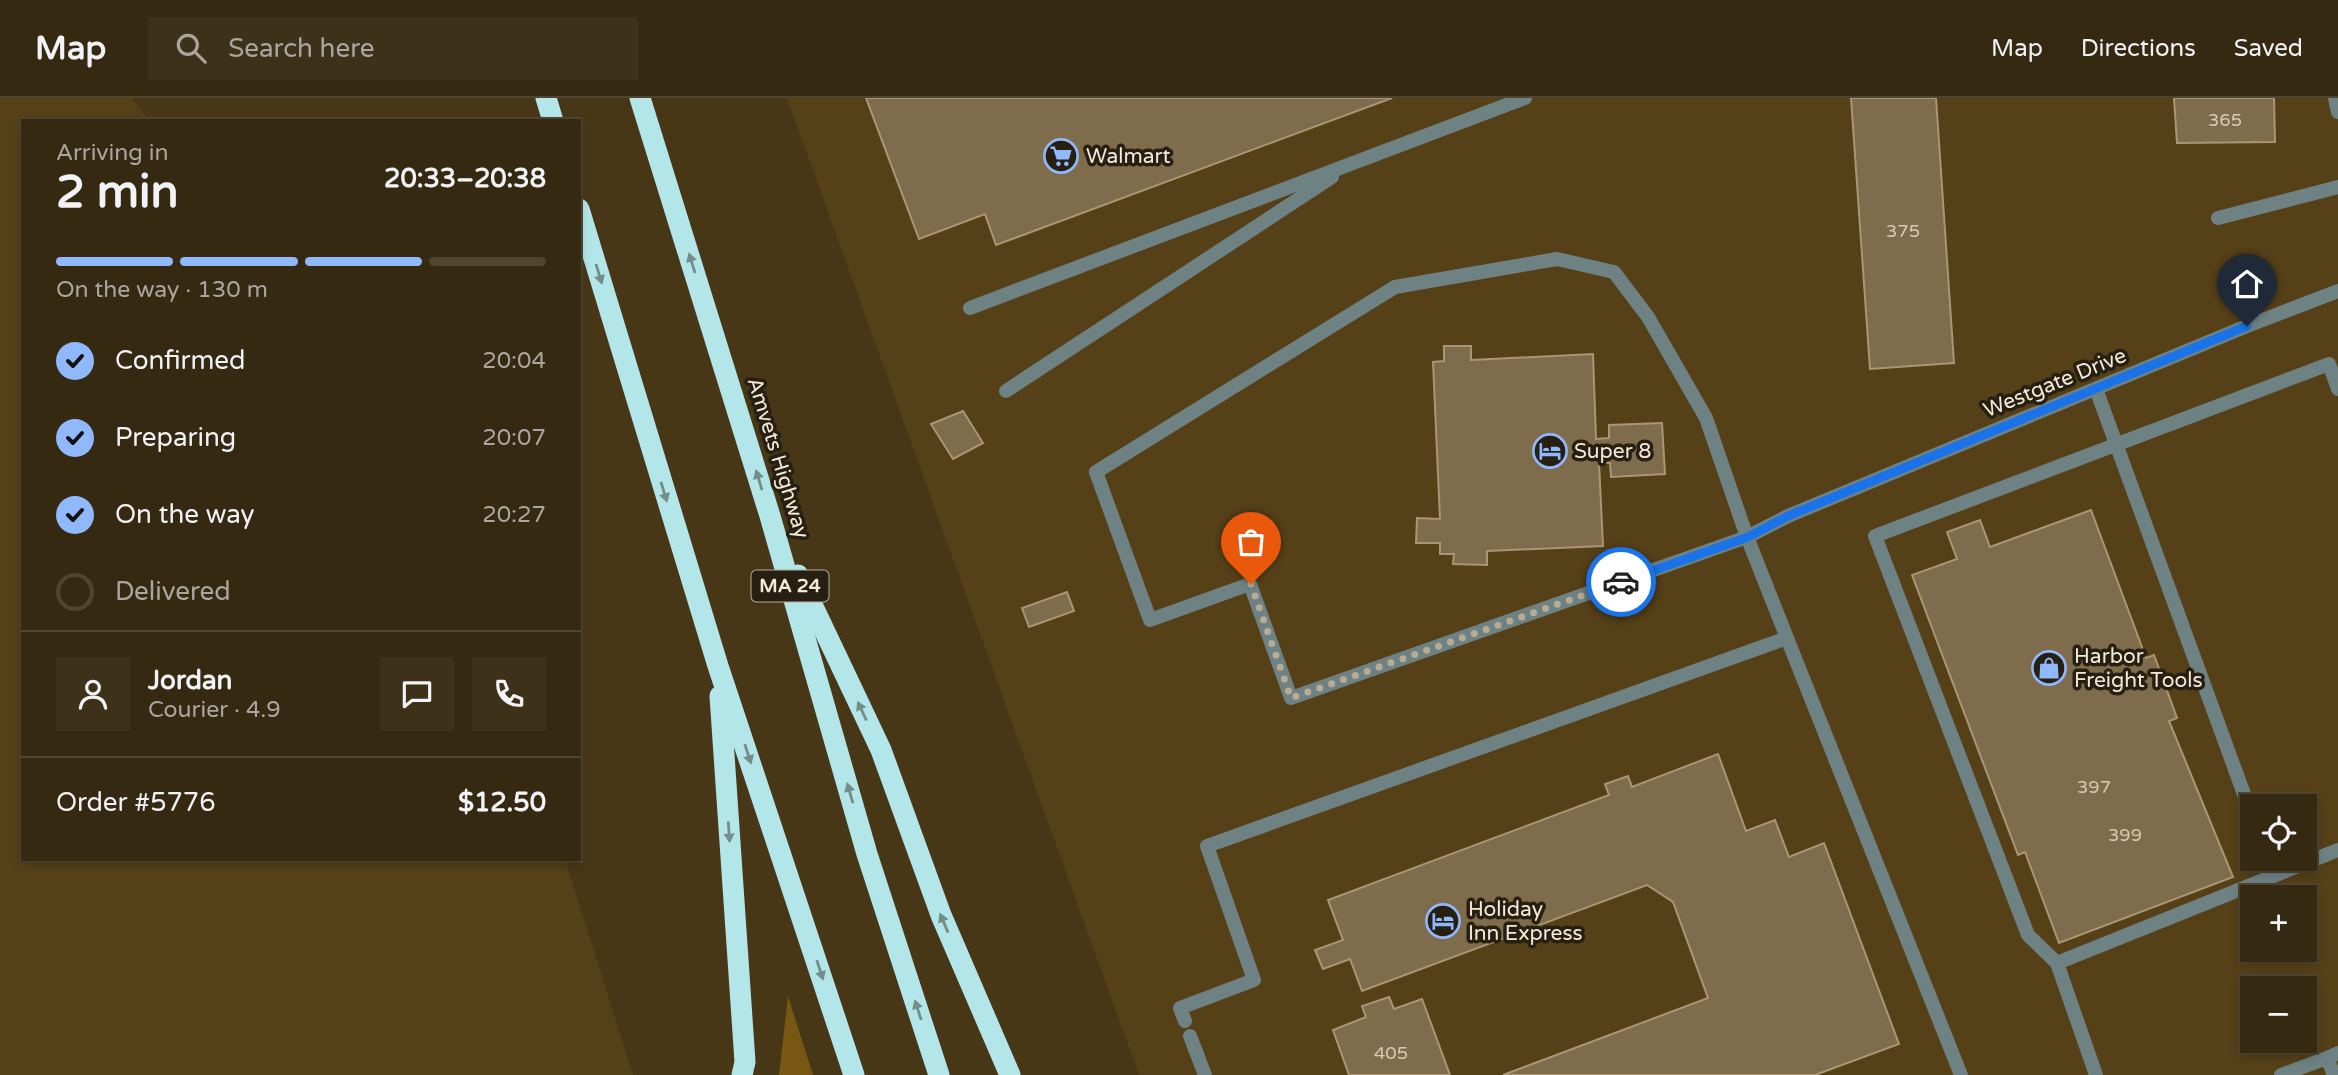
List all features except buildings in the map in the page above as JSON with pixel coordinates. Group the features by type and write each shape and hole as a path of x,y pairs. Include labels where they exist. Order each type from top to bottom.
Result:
{"highway":[{"path":"546,98 552,119"},
{"name":"Amvets Highway","path":"640,98 770,516 867,854 939,1075"},
{"path":"581,216 718,666 854,1075"},
{"path":"770,516 881,750 941,915 1010,1075"},
{"path":"718,666 745,1062 742,1075"}],"street":[{"path":"970,308 1525,98"},
{"path":"2335,98 2338,111"},
{"path":"1006,391 1354,163"},
{"path":"2218,218 2338,187"},
{"name":"Westgate Drive","path":"1748,537 1706,418 1648,317 1614,272 1557,259 1395,287 1096,472 1150,620 1251,584 1291,698 1748,537 1788,516 2338,291"},
{"path":"2096,1075 2057,963 2028,935 1875,537 2329,364 2338,389"},
{"path":"2096,389 2244,794"},
{"path":"1748,537 1961,1075"},
{"path":"1205,1075 1180,1008 1254,980 1207,846 1787,638"},
{"path":"2057,963 2338,850"},
{"path":"2272,871 2274,875"},
{"path":"2281,1075 2333,1055 2334,1075"}],"shaded area":[{"path":"0,98 132,98 148,119 21,119 21,861 566,861 633,1075 0,1075"},
{"path":"787,98 2338,98 2338,1075 1139,1075"},
{"path":"788,996 813,1075 779,1075"}],"way so far":[{"path":"1251,584 1291,698 1621,582"}],"place":[{"name":"Walmart","path":"1061,156"},
{"name":"Super 8","path":"1550,451"},
{"name":"Harbor Freight Tools","path":"2049,668"},
{"name":"Holiday Inn Express","path":"1443,921"}],"route":[{"path":"1621,582 1748,537 1788,516 2247,326"}]}
